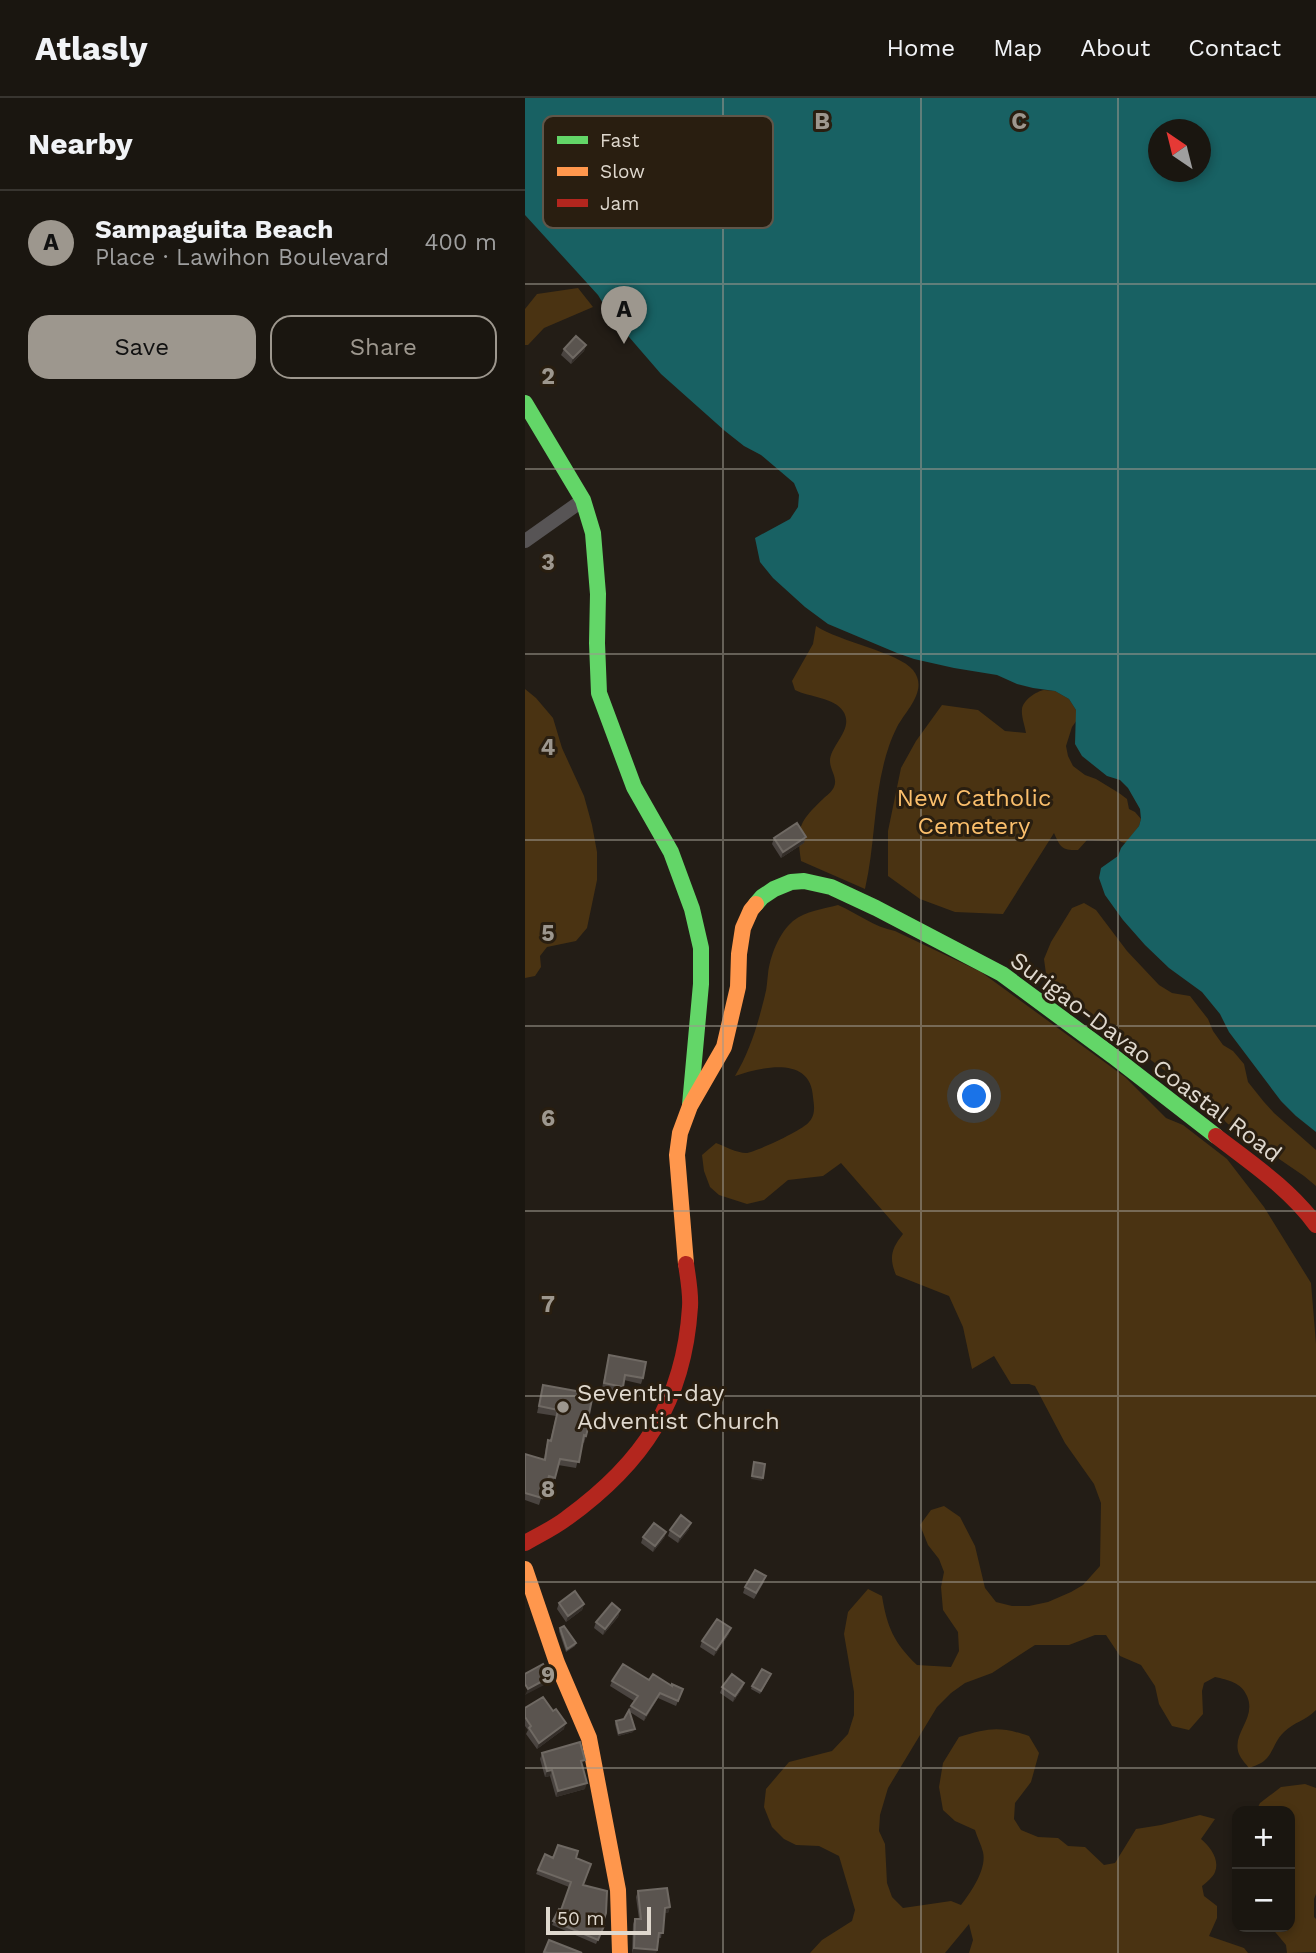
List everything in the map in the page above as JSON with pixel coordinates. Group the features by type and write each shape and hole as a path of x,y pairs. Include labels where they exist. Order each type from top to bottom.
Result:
{"main road":[{"path":"525,403 583,500 593,533 598,594 599,693 634,787 671,852 692,909 701,948 701,984 690,1106"},
{"name":"Surigao-Davao Coastal Road","path":"525,1543 566,1519 615,1478 639,1452 663,1415 673,1391 686,1339 690,1304 677,1155 680,1133 690,1106 724,1047 738,988 743,928 751,910 762,897 791,882 804,881 831,887 1002,974 1269,1177 1305,1210 1316,1225"},
{"path":"525,1569 557,1663 589,1738 618,1890 619,1953"}],"street":[{"path":"525,541 583,500"}],"green space":[{"path":"578,288 593,307 544,328 525,345 525,309 537,294"},
{"path":"816,626 906,664 913,670 919,685 914,700 896,729 884,763 865,889 801,861 801,826 834,787 831,755 846,724 843,711 834,703 795,690 792,681 813,644"},
{"path":"525,689 553,718 562,748 584,796 597,852 597,880 587,928 576,941 547,947 540,956 541,967 535,976 525,978"},
{"name":"New Catholic Cemetery","path":"1044,690 1055,691 1069,699 1076,710 1077,720 1066,746 1073,766 1127,799 1129,809 1141,819 1139,826 1126,843 1119,840 1087,840 1078,850 1062,847 1054,833 1003,914 955,912 920,899 888,876 888,831 901,768 916,741 942,705 978,710 1005,731 1026,733 1023,706 1031,696"},
{"path":"1084,903 1096,910 1127,951 1159,985 1172,993 1190,996 1223,1045 1233,1051 1244,1064 1248,1082 1264,1102 1316,1150 1316,1186 1228,1124 1193,1092 1085,1010 1073,996 1046,974 1044,959 1051,942 1072,908"},
{"path":"838,905 981,972 1125,1077 1166,1118 1183,1125 1227,1159 1264,1207 1311,1283 1316,1344 1316,1710 1284,1732 1265,1760 1249,1768 1240,1756 1237,1746 1249,1712 1247,1696 1238,1685 1215,1677 1204,1683 1203,1714 1189,1730 1172,1726 1159,1704 1155,1686 1141,1665 1120,1656 1106,1635 1095,1635 1069,1645 1035,1645 992,1673 965,1683 951,1693 937,1707 888,1788 880,1815 879,1831 885,1844 887,1883 892,1897 903,1908 951,1901 961,1905 965,1900 983,1866 983,1852 975,1830 955,1821 943,1810 939,1787 943,1763 959,1737 986,1730 1010,1731 1029,1736 1039,1753 1031,1782 1015,1803 1014,1819 1021,1830 1038,1837 1058,1838 1068,1846 1085,1847 1104,1865 1115,1863 1136,1829 1200,1815 1215,1819 1201,1839 1211,1850 1216,1862 1214,1874 1202,1886 1204,1896 1217,1906 1217,1918 1209,1936 1244,1948 1248,1953 969,1953 973,1940 969,1924 945,1953 810,1953 822,1940 852,1921 855,1910 839,1856 819,1846 796,1845 784,1839 772,1827 764,1807 766,1789 789,1762 832,1751 848,1734 854,1715 854,1692 844,1634 848,1612 868,1589 882,1596 893,1634 909,1657 917,1665 951,1667 959,1651 958,1632 943,1610 941,1587 944,1572 920,1525 931,1510 944,1506 960,1517 975,1546 985,1588 996,1602 1029,1606 1048,1602 1083,1585 1100,1566 1101,1503 1094,1484 1065,1443 1035,1386 1011,1384 994,1356 972,1369 963,1327 949,1296 896,1275 892,1254 903,1234 841,1163 823,1176 788,1180 764,1200 747,1204 719,1195 710,1187 702,1155 716,1143 739,1152 751,1152 798,1130 813,1116 814,1103 810,1084 804,1075 783,1067 735,1076 756,1027 766,992 769,967 779,938 798,918"},
{"path":"1305,1784 1316,1788 1316,1952 1287,1953 1286,1945 1275,1932 1295,1932 1295,1806 1258,1806 1281,1787"}],"water":[{"path":"525,98 1316,98 1316,1132 1281,1101 1202,992 1169,968 1145,945 1105,895 1099,878 1101,868 1118,856 1121,848 1139,826 1140,809 1120,780 1107,776 1082,756 1075,744 1076,710 1069,699 1055,691 1017,684 997,675 914,659 828,624 805,607 773,578 760,562 755,538 790,519 798,507 799,495 794,483 761,455 725,431 661,374 610,315 598,295 525,215"}],"building":[{"path":"576,336 586,345 573,358 564,349"},
{"path":"797,823 806,837 783,852 774,838"},
{"path":"609,1355 646,1362 643,1378 625,1375 623,1387 604,1383"},
{"path":"543,1385 593,1394 588,1419 590,1420 579,1462 560,1459 555,1478 549,1476 542,1498 525,1493 525,1454 545,1460 548,1440 551,1441 558,1410 539,1406"},
{"path":"754,1462 765,1464 763,1478 752,1476"},
{"path":"681,1515 691,1523 680,1537 670,1530"},
{"path":"654,1523 666,1532 655,1546 643,1537"},
{"path":"755,1570 766,1576 756,1593 745,1587"},
{"path":"575,1591 584,1604 568,1616 559,1603"},
{"path":"612,1603 620,1610 605,1629 596,1622"},
{"path":"717,1619 731,1628 716,1650 702,1641"},
{"path":"564,1626 576,1643 567,1649 560,1628"},
{"path":"543,1664 550,1677 528,1689 525,1674"},
{"path":"623,1664 649,1680 653,1674 672,1686 683,1689 678,1701 660,1693 646,1715 631,1706 638,1696 612,1681"},
{"path":"762,1669 771,1674 761,1691 752,1686"},
{"path":"732,1674 744,1683 735,1696 722,1687"},
{"path":"543,1697 566,1723 539,1743 529,1728 531,1726 525,1717 525,1708"},
{"path":"629,1710 635,1729 619,1733 616,1721 624,1719"},
{"path":"580,1742 585,1760 581,1761 587,1783 558,1791 552,1770 547,1771 542,1753"},
{"path":"558,1845 578,1851 576,1858 591,1864 583,1885 607,1891 604,1926 598,1940 553,1921 559,1909 561,1910 571,1882 538,1870 545,1854 553,1858"},
{"path":"667,1888 670,1907 665,1908 663,1933 659,1933 657,1950 634,1948 635,1919 641,1919 638,1891"},
{"path":"549,1940 582,1953 544,1952"}],"traffic: fast":[{"path":"525,403 583,500 593,533 598,594 599,693 634,787 671,852 692,909 701,948 701,984 690,1105"},
{"path":"756,904 774,889 791,882 804,881 831,887 876,908 1002,974 1216,1136"}],"traffic: slow":[{"path":"686,1264 677,1155 680,1133 690,1106 724,1047 738,987 743,928 756,904"},
{"path":"525,1569 557,1663 589,1738 618,1890 620,1953"}],"traffic: jam":[{"path":"1216,1136 1282,1188 1316,1225"},
{"path":"525,1543 562,1522 594,1497 638,1452 655,1428 679,1372 686,1341 690,1302 686,1264"}],"place":[{"name":"Sampaguita Beach","path":"624,344"},
{"name":"Seventh-day Adventist Church","path":"563,1407"}]}
